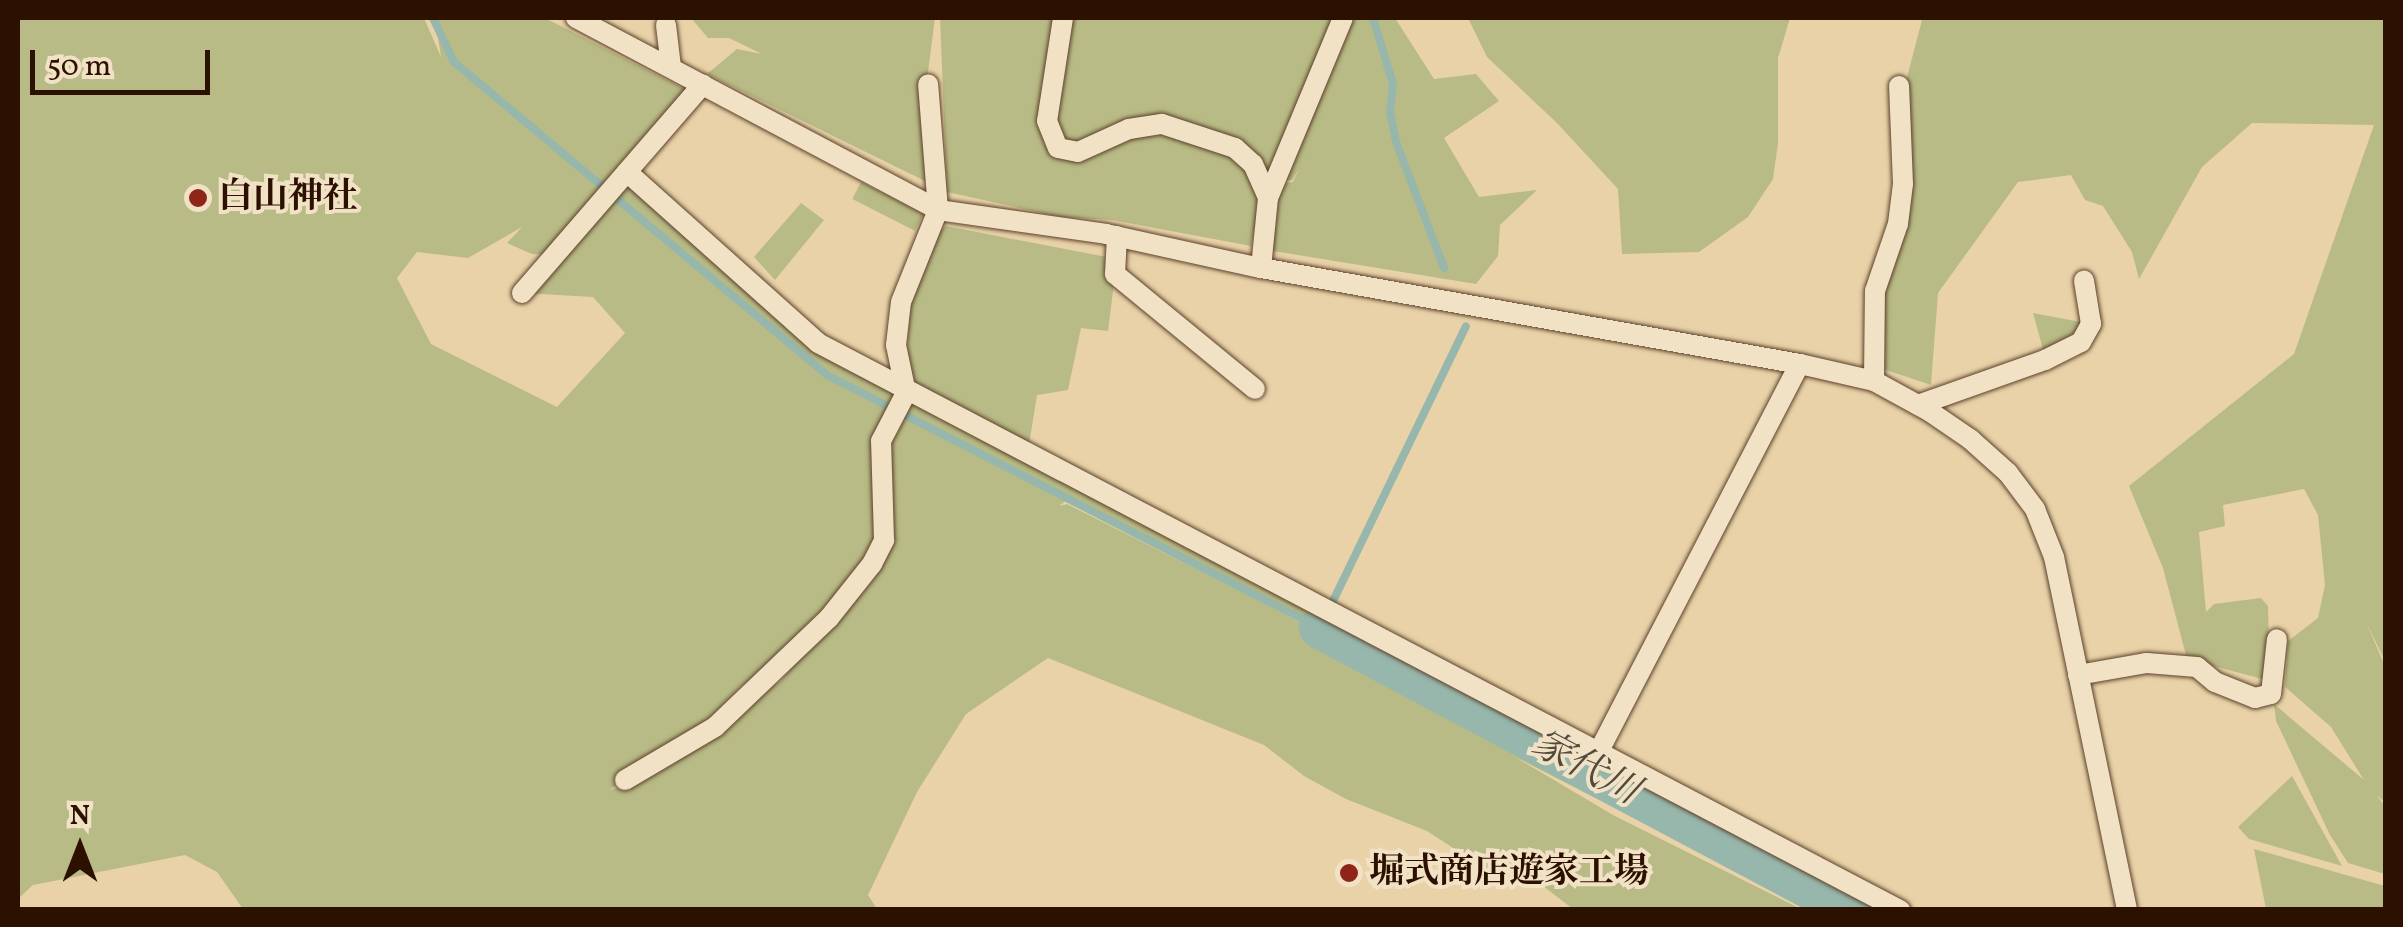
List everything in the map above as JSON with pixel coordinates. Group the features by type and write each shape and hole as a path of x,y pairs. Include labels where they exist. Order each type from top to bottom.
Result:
{"street":[{"path":"576,18 597,23 938,210 1117,236 1261,268 1800,364 1874,381 1918,405 1970,439 2008,473 2035,509 2054,557 2127,910"},
{"path":"1063,18 1047,121 1058,148 1078,152 1129,129 1162,124 1235,148 1253,164 1268,198"},
{"path":"1261,268 1268,198 1343,18"},
{"path":"666,24 671,67"},
{"path":"522,294 703,84"},
{"path":"625,780 715,726 829,618 872,564 884,540 881,440 904,397 896,345 901,302 938,210 928,84"},
{"path":"1874,381 1875,292 1898,224 1902,184 1899,86"},
{"path":"624,175 818,344 904,397 1327,610 1900,910"},
{"path":"1117,236 1115,274 1255,389"},
{"path":"1918,405 2045,360 2081,342 2091,324 2084,281"},
{"path":"1599,751 1800,364"},
{"path":"2078,676 2147,664 2197,667 2215,682 2255,698 2271,694 2277,639"}],"green space":[{"path":"18,18 424,18 441,57 435,18 545,18 686,90 627,166 772,304 905,394 910,299 936,234 946,226 1117,259 1108,331 1081,328 1068,390 1037,395 1028,451 1894,909 1814,909 1515,757 1613,815 1801,909 1573,909 1530,876 1484,868 1427,831 1346,799 1304,776 1264,745 1048,658 966,714 917,792 868,895 877,909 243,909 217,872 185,855 33,885 18,899","holes":["522,227 507,243 532,254 554,255 522,293 593,297 625,333 557,407 431,344 397,278 417,252 468,258","808,362 976,452 1291,609 1329,643 1307,626 1067,504 1059,506 1067,500 828,379","859,581 781,681 640,782 609,790 686,744 740,687 789,657"]},
{"path":"691,18 935,18 928,72 931,184 707,74 737,49 762,54 729,38 708,38"},
{"path":"940,18 1395,18 1434,79 1476,74 1499,101 1444,138 1479,197 1537,190 1500,225 1498,256 1476,284 1267,250 1280,184 1293,182 1299,169 1292,180 1257,183 1260,200 1251,246 1112,220 1061,217 947,192"},
{"path":"1468,18 1790,18 1778,58 1778,143 1773,179 1748,217 1699,252 1622,254 1618,189 1557,123 1487,57"},
{"path":"1918,18 2385,18 2385,661 2366,622 2385,666 2385,802 2377,796 2385,806 2385,874 2348,863 2330,835 2276,721 2274,704 2364,780 2331,727 2285,687 2288,641 2318,618 2325,585 2318,515 2304,489 2223,505 2225,526 2199,532 2206,612 2214,604 2261,598 2268,606 2270,681 2187,659 2163,568 2129,486 2294,354 2374,125 2252,123 2202,167 2139,279 2132,252 2103,206 2085,200 2071,175 2018,182 1938,293 1931,385 1874,366 1875,291 1898,219 1906,81 1922,20"},
{"path":"861,182 923,214 915,231 852,199"},
{"path":"801,203 824,220 775,280 754,257"},
{"path":"2033,313 2091,324 2044,353"},
{"path":"2292,776 2342,866 2249,839 2238,827"},
{"path":"2254,849 2385,886 2385,909 2266,909"}],"waterway":[{"path":"433,18 454,62 827,375 1320,628 1466,326"},
{"path":"1373,18 1393,84 1390,111 1396,142 1444,268"},
{"name":"家代川","path":"1320,628 1851,910"}],"place":[{"name":"白山神社","path":"198,198"},
{"name":"堀式商店遊家工場","path":"1349,873"}]}
